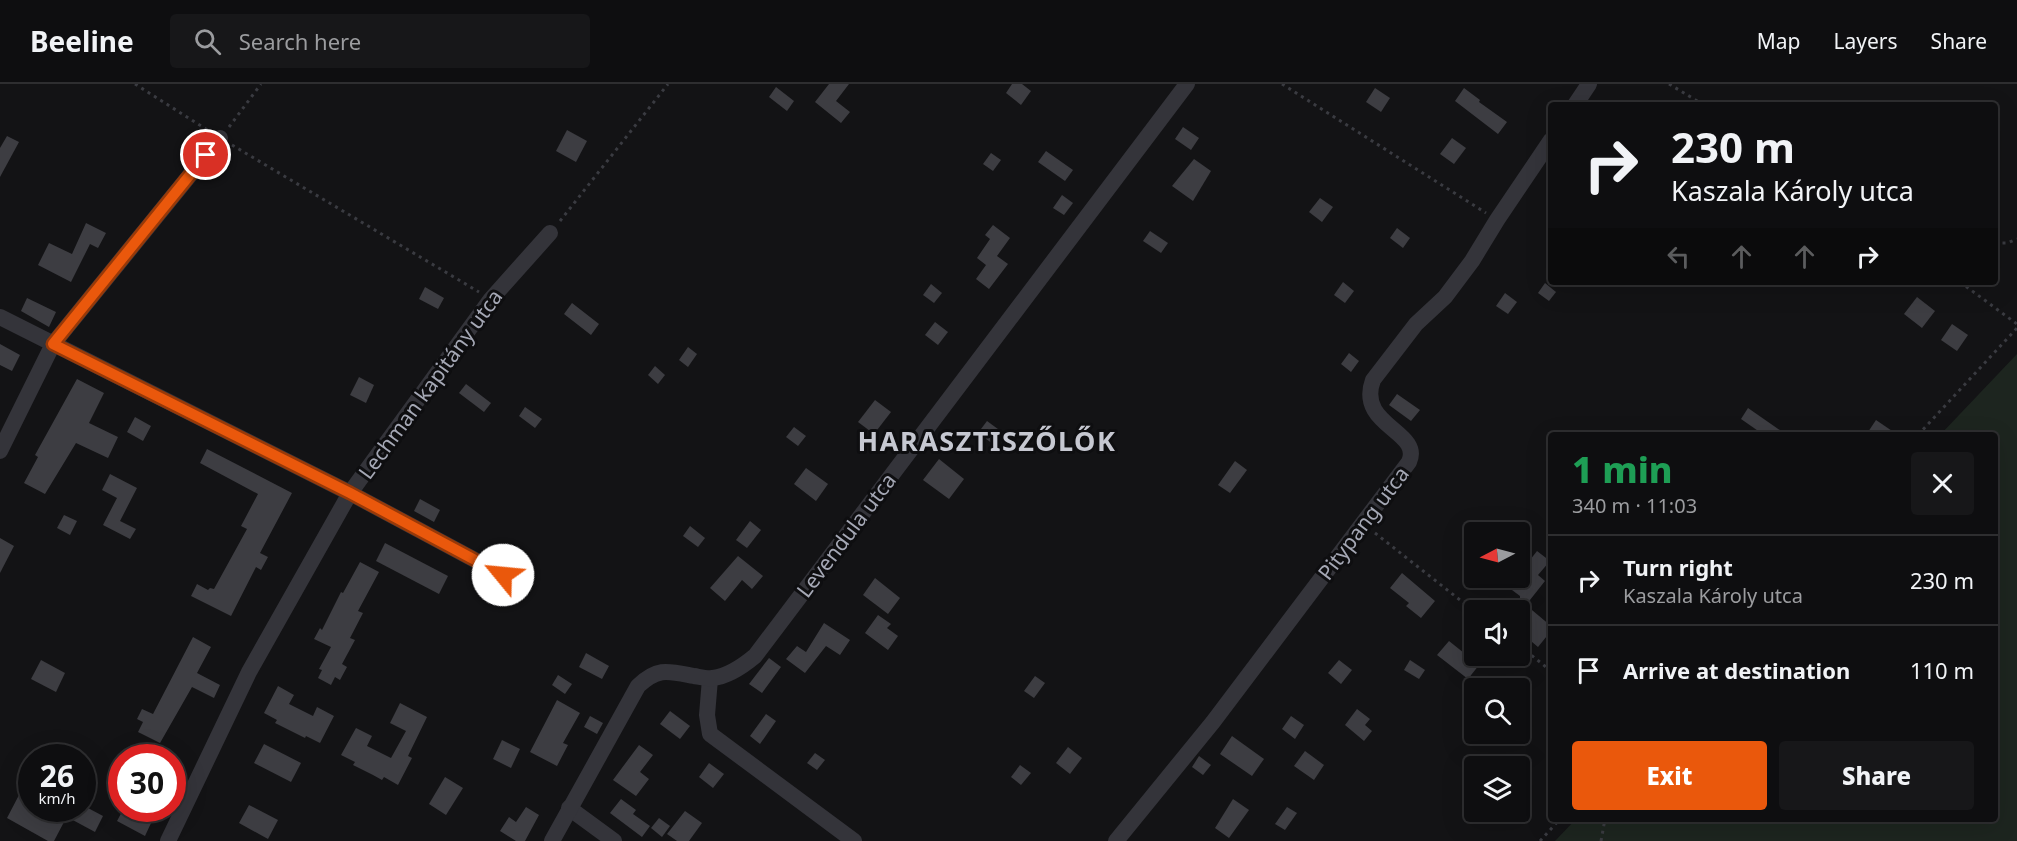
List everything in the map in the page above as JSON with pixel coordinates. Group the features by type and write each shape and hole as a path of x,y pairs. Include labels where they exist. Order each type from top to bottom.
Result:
{"street":[{"name":"Levendula utca","path":"710,679 735,670 755,656 1187,84"},
{"path":"1577,102 1589,84"},
{"path":"0,451 53,344 220,138"},
{"name":"Pitypang utca","path":"1116,841 1213,722 1409,462 1412,455 1406,441 1373,411 1370,389 1373,380 1416,324 1445,297 1473,261 1497,220 1548,144"},
{"name":"Lechman kapitány utca","path":"168,841 249,672 350,493 491,299 550,233"},
{"path":"0,317 350,493 503,575"},
{"path":"552,841 638,686 655,673 668,670 710,679 707,715 710,734 854,841"},
{"path":"569,808 614,841"}],"path":[{"path":"135,84 220,138 491,299"},
{"path":"220,138 261,84"},
{"path":"550,233 668,84"},
{"path":"1282,84 1497,220"},
{"path":"1670,84 1699,102"},
{"path":"1998,243 2007,243 2017,239"},
{"path":"1964,285 2017,324"},
{"path":"1921,432 2017,328"},
{"path":"1364,524 1464,603"},
{"path":"1530,654 1548,669"},
{"path":"1540,841 1557,822"},
{"path":"1601,841 1604,822"}],"shaded area":[{"path":"2017,354 2017,841 1555,841 1573,822 1998,822 1998,432 1943,432"}],"building":[{"path":"829,84 849,84 836,101 850,112 841,123 815,102"},
{"path":"1012,84 1022,84 1031,91 1021,105 1006,93"},
{"path":"776,87 794,101 787,111 769,97"},
{"path":"1375,88 1390,98 1381,112 1366,102"},
{"path":"1464,88 1507,122 1498,134 1455,101"},
{"path":"1183,127 1199,138 1191,150 1175,139"},
{"path":"567,130 587,141 576,162 556,151"},
{"path":"7,136 19,142 0,177 0,148"},
{"path":"1452,138 1466,148 1454,164 1440,154"},
{"path":"1046,151 1073,170 1065,181 1038,162"},
{"path":"991,153 1001,160 993,171 983,164"},
{"path":"1194,159 1211,171 1193,201 1172,186"},
{"path":"1062,195 1073,203 1064,215 1053,208"},
{"path":"1320,198 1333,207 1322,222 1309,212"},
{"path":"86,223 106,233 98,248 90,244 71,282 38,265 49,243 72,254"},
{"path":"993,225 1010,238 997,256 1008,264 989,289 976,279 986,265 977,258 990,239 985,235"},
{"path":"1397,228 1410,238 1403,248 1390,238"},
{"path":"1150,231 1168,243 1161,253 1143,241"},
{"path":"1343,282 1354,291 1345,303 1334,295"},
{"path":"1545,283 1556,292 1549,301 1538,293"},
{"path":"931,284 942,293 934,303 923,295"},
{"path":"425,287 444,298 438,309 419,299"},
{"path":"1505,293 1517,302 1508,314 1496,306"},
{"path":"1917,297 1935,311 1922,328 1904,314"},
{"path":"27,298 56,312 49,327 21,311"},
{"path":"572,303 599,324 591,335 564,314"},
{"path":"935,322 948,332 938,345 925,335"},
{"path":"1952,324 1968,335 1957,351 1941,340"},
{"path":"0,344 20,355 12,371 0,365"},
{"path":"688,347 697,354 688,367 679,360"},
{"path":"1349,353 1359,361 1351,372 1341,364"},
{"path":"655,366 665,375 658,384 648,375"},
{"path":"359,377 374,385 366,403 350,395"},
{"path":"77,379 104,393 89,423 118,437 108,458 76,443 45,494 24,483 38,457 35,455"},
{"path":"466,384 491,403 484,412 459,393"},
{"path":"1397,394 1420,410 1411,421 1389,405"},
{"path":"875,400 891,412 874,434 858,422"},
{"path":"525,407 542,419 535,428 519,416"},
{"path":"1748,408 1783,432 1760,432 1741,419"},
{"path":"135,417 151,426 143,441 127,432"},
{"path":"1876,420 1894,432 1868,432"},
{"path":"987,421 1002,432 993,444 978,433"},
{"path":"794,427 806,436 798,446 786,437"},
{"path":"207,449 292,493 260,553 268,557 261,570 256,567 231,616 191,596 197,584 208,590 214,589 247,529 241,526 258,494 200,463"},
{"path":"939,459 964,479 949,499 923,480"},
{"path":"1235,461 1247,470 1230,493 1218,485"},
{"path":"806,468 828,484 816,501 794,484"},
{"path":"110,474 137,488 120,521 136,529 130,539 103,525 117,498 102,490"},
{"path":"420,499 440,510 434,522 414,511"},
{"path":"64,515 77,521 70,535 57,528"},
{"path":"750,521 761,530 747,548 736,540"},
{"path":"690,526 705,538 698,547 683,536"},
{"path":"0,538 14,546 0,573"},
{"path":"385,543 448,576 439,594 376,561"},
{"path":"507,543 522,553 515,562 500,552"},
{"path":"1537,551 1548,559 1548,563 1538,575 1545,581 1530,600 1520,600 1520,596 1509,588 1530,588 1530,560"},
{"path":"738,556 763,576 752,589 742,580 725,601 710,588"},
{"path":"360,562 379,572 358,611 363,613 350,638 355,640 342,664 347,667 340,680 335,677 331,685 318,678 322,670 319,669 331,647 314,639 320,628 322,630 341,592 343,593"},
{"path":"1402,573 1435,601 1421,618 1406,606 1409,603 1390,588"},
{"path":"875,578 900,598 888,614 863,595"},
{"path":"1530,608 1548,623 1548,635 1538,647 1530,640"},
{"path":"878,615 891,624 887,628 898,636 888,650 865,633"},
{"path":"824,623 850,640 840,655 826,646 805,673 786,659 797,646 806,652"},
{"path":"193,637 211,647 197,673 220,685 214,698 192,687 160,743 138,732 143,722 137,719 142,709 153,714"},
{"path":"1449,641 1464,653 1464,666 1478,666 1467,678 1437,655"},
{"path":"586,653 609,666 602,679 579,667"},
{"path":"769,658 781,667 762,693 749,684"},
{"path":"41,660 65,673 56,692 31,679"},
{"path":"1339,660 1352,670 1341,684 1328,673"},
{"path":"1410,660 1425,670 1419,679 1404,670"},
{"path":"558,675 572,684 565,694 552,685"},
{"path":"1035,676 1045,683 1034,698 1024,691"},
{"path":"278,686 294,695 289,704 313,716 317,707 334,716 320,743 275,723 277,720 264,713"},
{"path":"557,700 580,713 563,743 568,745 557,766 530,752"},
{"path":"400,703 427,717 408,756 412,758 398,785 384,777 382,780 353,765 355,762 341,755 356,728 372,736 367,746 391,758 406,731 390,723"},
{"path":"1357,709 1370,719 1365,725 1372,731 1364,741 1345,725"},
{"path":"670,711 690,726 680,739 660,724"},
{"path":"766,714 776,721 760,744 750,736"},
{"path":"590,716 603,723 597,734 584,727"},
{"path":"1291,716 1304,725 1295,739 1282,729"},
{"path":"1232,736 1264,759 1252,776 1220,754"},
{"path":"502,740 520,749 511,768 493,759"},
{"path":"264,744 301,763 291,782 254,763"},
{"path":"639,745 653,755 640,772 649,779 636,796 613,780"},
{"path":"1068,747 1082,758 1070,774 1056,763"},
{"path":"1305,751 1324,765 1314,780 1294,766"},
{"path":"815,753 825,760 817,770 807,763"},
{"path":"1199,756 1211,765 1203,775 1192,767"},
{"path":"709,763 724,774 713,788 699,777"},
{"path":"1020,765 1031,773 1021,785 1011,777"},
{"path":"445,777 463,788 446,815 429,804"},
{"path":"18,797 18,822 64,822 54,841 48,841 7,818"},
{"path":"621,799 636,810 633,814 650,826 642,837 610,813"},
{"path":"1233,799 1249,810 1229,838 1215,828"},
{"path":"249,805 278,820 268,839 239,823"},
{"path":"526,807 539,815 525,841 516,841 500,831 509,817 516,822"},
{"path":"1287,807 1297,813 1285,830 1275,824"},
{"path":"685,811 702,823 689,841 677,841 667,834"},
{"path":"96,812 103,816 95,832 76,822 96,822"},
{"path":"659,818 670,826 662,837 651,828"},
{"path":"119,822 152,822 145,836"}],"district":[{"name":"HARASZTISZŐLŐK","path":"987,440"}],"route":[{"path":"206,155 53,344 350,493 503,575"}]}
